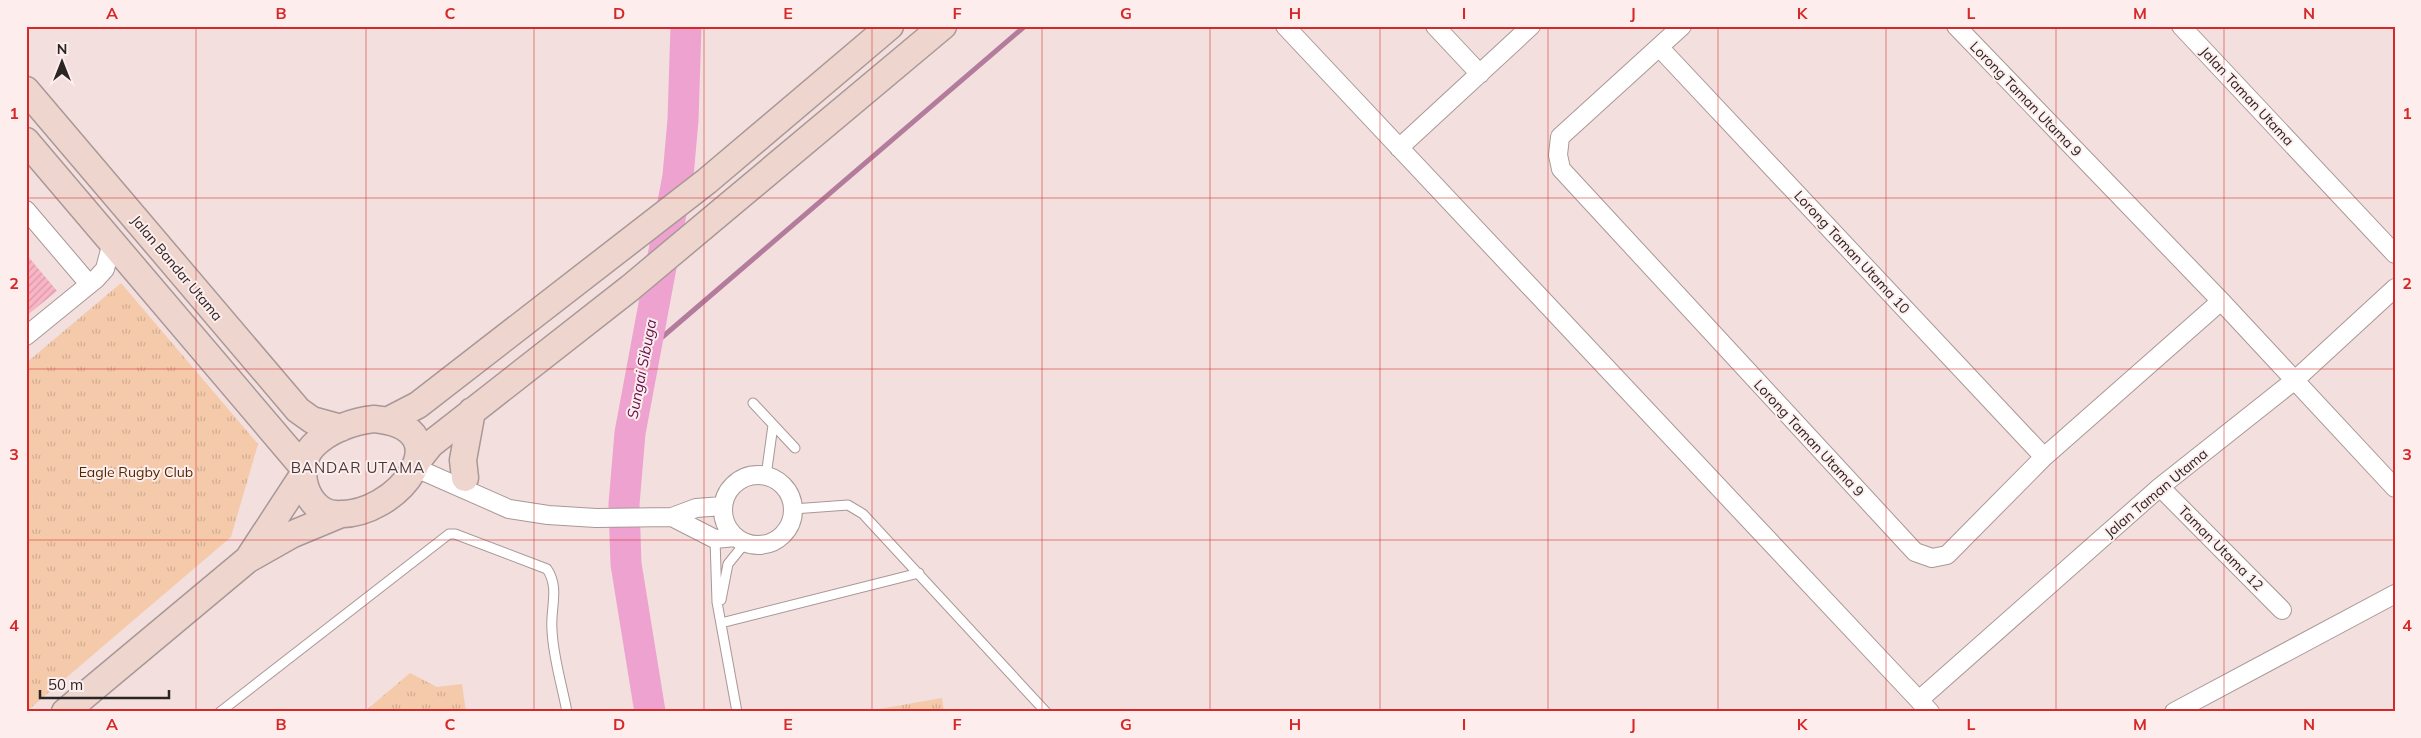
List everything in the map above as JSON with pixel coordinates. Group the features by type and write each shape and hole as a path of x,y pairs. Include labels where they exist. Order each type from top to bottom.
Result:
{"street":[{"path":"389,420 418,405 707,181 890,26"},
{"path":"417,464 414,437 404,427 389,420 361,420 341,428 314,445 306,454 303,471 304,484 318,509 328,513 356,512 387,498 403,485 431,444 630,288 943,26"},
{"path":"1285,26 1924,706"},
{"path":"1436,26 1480,74"},
{"path":"1399,148 1531,26"},
{"name":"Lorong Taman Utama 9","path":"1682,26 1560,138 1558,156 1561,169 1915,552 1932,558 1947,555 2044,456 2221,301"},
{"name":"Lorong Taman Utama 9","path":"1956,26 2221,301 2395,488"},
{"name":"Jalan Taman Utama","path":"2181,26 2395,254"},
{"name":"Lorong Taman Utama 10","path":"1659,47 2044,456"},
{"name":"Jalan Bandar Utama","path":"26,90 298,410 312,420 341,428"},
{"path":"26,141 303,471"},
{"path":"26,210 89,284"},
{"path":"26,336 96,279 105,269 112,242"},
{"name":"Jalan Taman Utama","path":"1924,706 2160,486 2295,380 2395,288"},
{"path":"464,478 463,460 472,410"},
{"path":"417,464 464,478 533,512"},
{"path":"417,464 509,509 596,518 666,517 696,508 723,506"},
{"path":"247,560 303,471"},
{"path":"666,517 715,539 740,540 756,545 768,544 778,539 787,531 792,521 794,509 791,498 777,480 766,476 754,475 738,482 726,494 723,506 725,523 740,540"},
{"name":"Taman Utama 12","path":"2160,486 2282,610"},
{"path":"76,706 247,560 293,534 341,514"},
{"path":"2174,712 2395,594"}],"lane":[{"path":"753,403 795,448"},
{"path":"766,476 773,424"},
{"path":"794,509 848,505 869,520 1046,712"},
{"path":"220,712 449,534 455,534 547,569 552,576 554,585 552,630 567,712"},
{"path":"715,539 717,602 737,712"},
{"path":"719,613 728,564 740,540"},
{"path":"721,623 919,573"}],"green space":[{"name":"Eagle Rugby Club","path":"121,283 258,444 231,537 26,712 26,363"},
{"path":"410,673 437,687 462,684 466,712 364,712"},
{"path":"942,698 944,712 862,712"}],"building":[{"path":"26,254 57,291 26,316"}],"waterway":[{"name":"Sungai Sibuga","path":"650,712 626,564 624,504 630,433 678,176 683,120 686,26"},
{"path":"646,351 1025,26"}],"district":[{"name":"BANDAR UTAMA","path":"358,468"}]}
